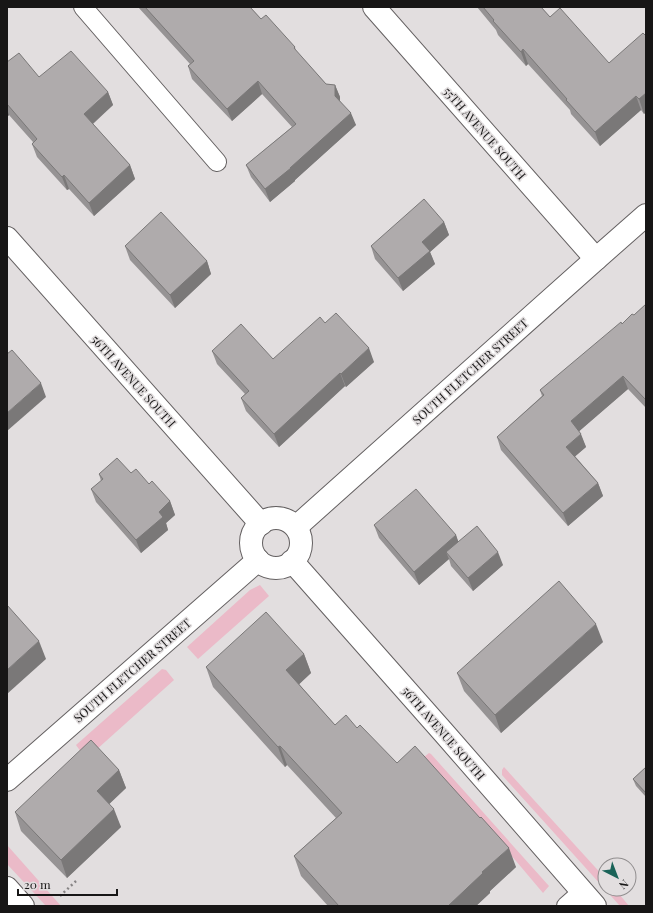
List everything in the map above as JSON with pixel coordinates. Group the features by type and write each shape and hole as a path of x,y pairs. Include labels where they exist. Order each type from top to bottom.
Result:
{"street":[{"name":"55TH AVENUE SOUTH","path":"374,7 596,259"},
{"name":"SOUTH FLETCHER STREET","path":"296,527 646,215"},
{"name":"56TH AVENUE SOUTH","path":"7,238 261,524"},
{"path":"273,518 282,518 296,527 300,535 301,543 300,551 292,562 283,567 275,568 267,566 258,560 252,549 251,541 253,533 258,526 273,518"},
{"name":"SOUTH FLETCHER STREET","path":"7,780 258,560"},
{"name":"56TH AVENUE SOUTH","path":"292,562 589,899"},
{"path":"7,888 23,906"}],"lane":[{"path":"83,7 217,162"},
{"path":"566,906 589,899"}],"path":[{"path":"60,896 76,881"}],"shaded area":[{"path":"260,585 269,596 198,659 187,647 250,590"},
{"path":"162,669 166,670 174,680 86,759 76,745"},
{"path":"429,753 549,886 543,893 424,757"},
{"path":"504,767 597,869 597,880 502,775 502,770"},
{"path":"7,845 61,906 46,906 7,864"},
{"path":"612,897 622,897 629,906 620,906"}],"building":[{"path":"145,7 250,7 261,19 266,15 326,84 335,85 335,96 351,113 291,168 265,189 246,165 296,124 258,81 227,109 188,66 194,61"},
{"path":"483,7 541,7 550,17 560,8 609,63 643,33 646,36 646,93 639,99 636,96 595,132 523,49 521,52 493,21 494,20"},
{"path":"71,51 108,92 84,114 130,165 89,203 64,175 62,177 32,144 37,139 7,104 7,62 19,53 39,77"},
{"path":"424,199 444,222 422,242 430,251 398,278 371,246"},
{"path":"161,212 207,261 170,295 125,246"},
{"path":"646,304 646,400 623,376 571,421 581,434 566,447 598,483 563,513 497,437 544,395 540,390 621,322 622,324 632,314 634,315"},
{"path":"336,313 369,348 274,434 241,398 249,391 212,351 241,324 273,359 320,317 325,323"},
{"path":"12,350 41,383 7,413 7,354"},
{"path":"117,458 131,473 136,469 149,484 152,481 170,501 159,512 163,517 136,540 91,489 103,479 99,474"},
{"path":"416,489 456,535 414,572 374,525"},
{"path":"477,526 498,552 468,578 446,552"},
{"path":"559,581 596,624 495,715 457,673"},
{"path":"7,605 39,641 7,670"},
{"path":"266,612 304,654 286,670 335,725 346,715 357,728 360,725 397,763 415,746 509,848 482,872 483,873 448,906 339,906 294,856 342,813 280,746 278,747 206,667"},
{"path":"91,740 119,770 97,791 114,809 61,860 15,812"},
{"path":"646,767 646,793 633,779"}]}
